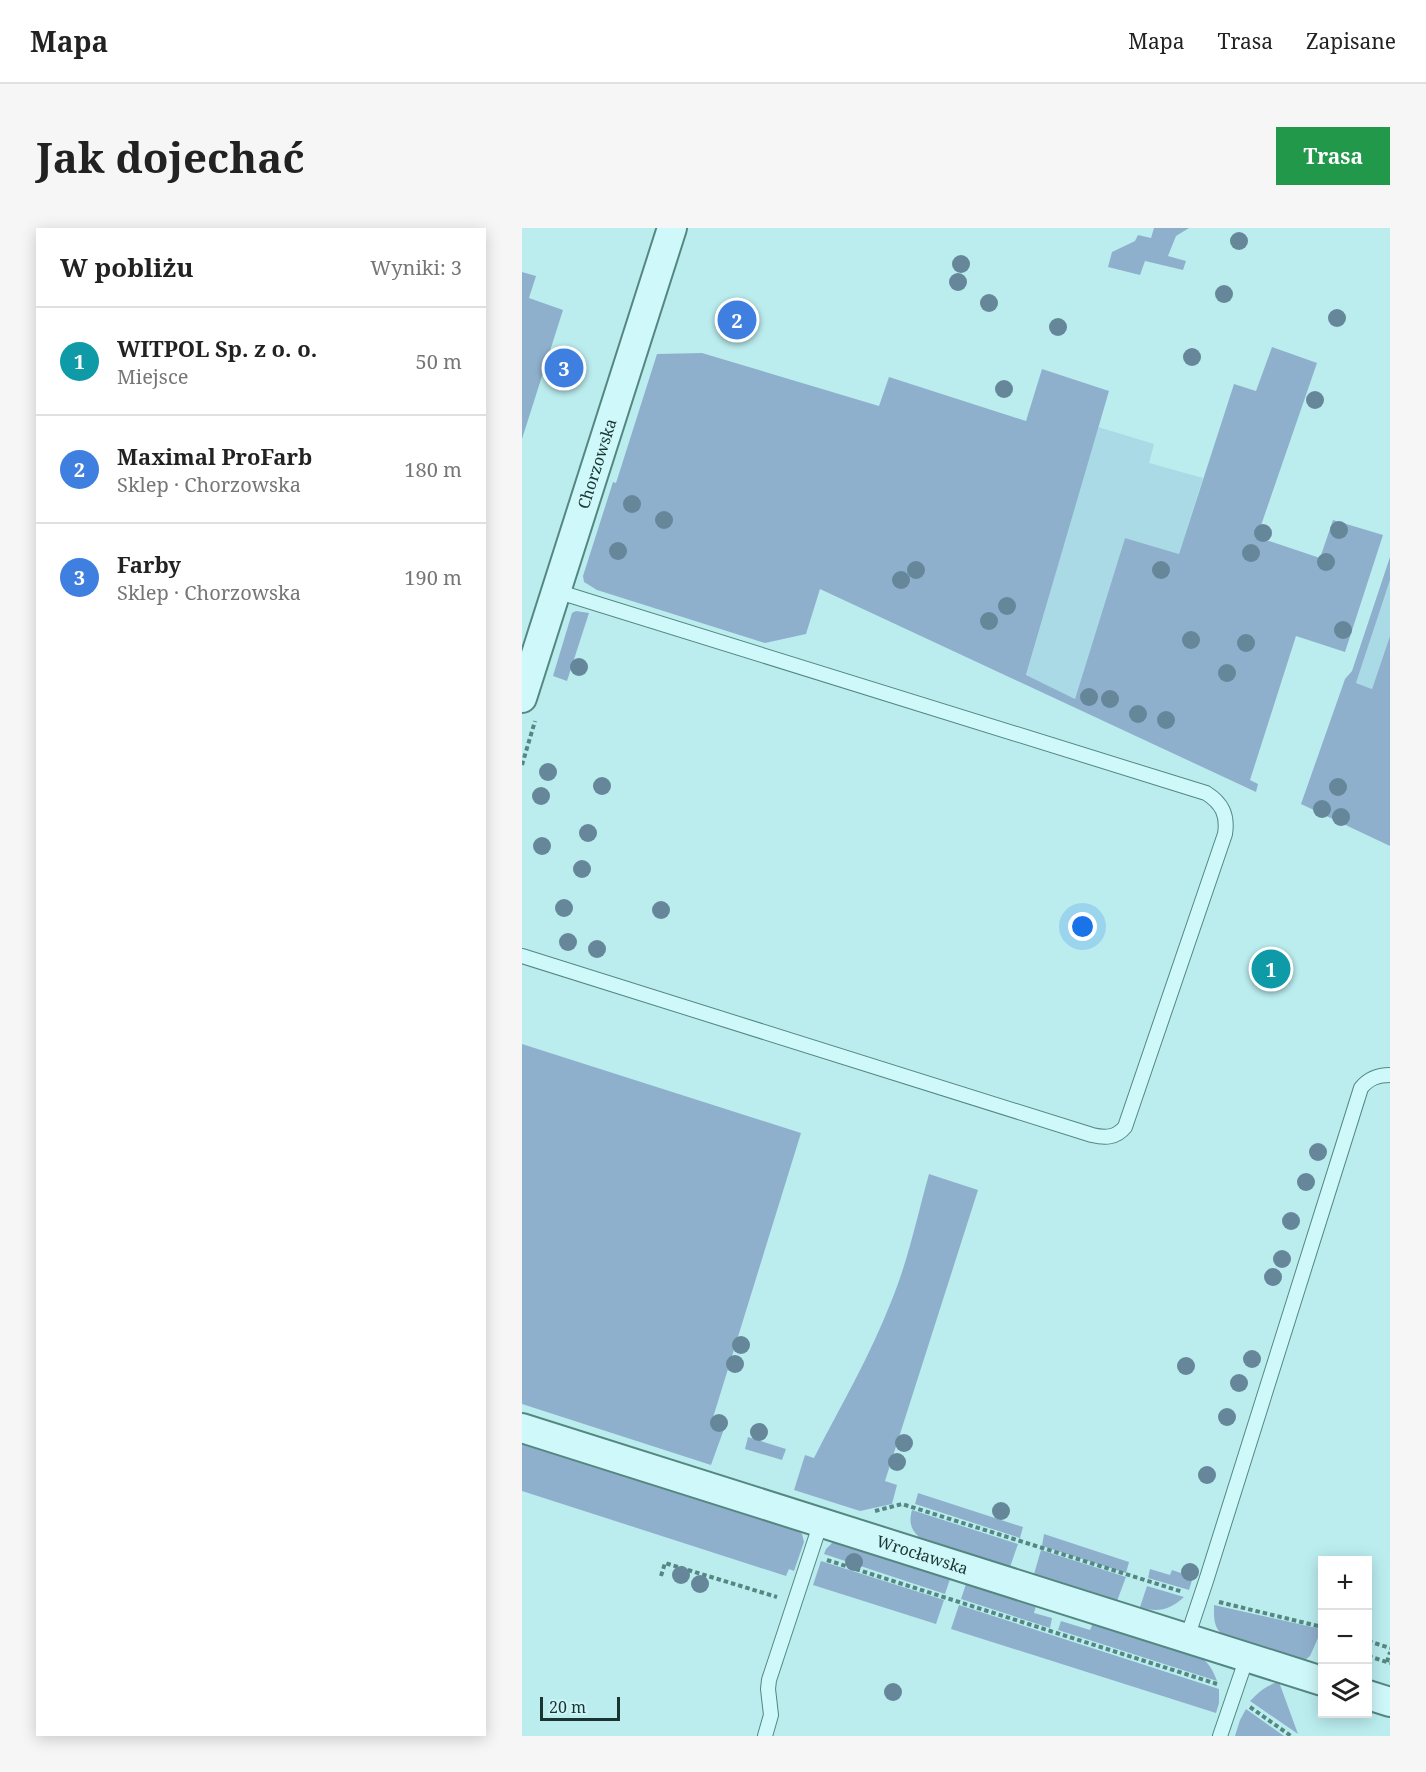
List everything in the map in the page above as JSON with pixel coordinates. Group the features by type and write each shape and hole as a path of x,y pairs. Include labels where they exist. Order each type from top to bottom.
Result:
{"street":[{"name":"Chorzowska","path":"522,698 672,228"},
{"name":"Wrocławska","path":"522,1428 1318,1679"},
{"path":"1372,1696 1390,1702"}],"lane":[{"path":"522,956 1092,1135 1102,1138 1113,1136 1120,1133 1125,1126 1227,826 1224,811 1219,803 1206,794 556,591"},
{"path":"1186,1638 1362,1088 1371,1078 1390,1075"},
{"path":"765,1736 771,1715 769,1680 821,1522"},
{"path":"1220,1736 1247,1657"}],"path":[{"path":"869,1512 902,1504 1200,1598 1318,1626"},
{"path":"811,1555 1218,1684 1292,1736"},
{"path":"661,1576 665,1563 795,1603"},
{"path":"1372,1643 1390,1650 1389,1663 1372,1657"}],"shaded area":[{"path":"1154,228 1189,228 1176,236 1168,256 1186,261 1183,270 1145,261 1140,275 1108,267 1112,252 1135,241 1138,235 1151,238"},
{"path":"522,272 536,276 529,298 563,310 522,439"},
{"path":"1272,347 1317,363 1257,537 1320,558 1333,520 1383,535 1345,652 1296,636 1250,780 1258,784 1256,792 820,589 806,634 765,643 597,590 584,582 583,576 613,482 616,483 657,354 702,353 879,406 889,377 1026,421 1042,369 1109,391 1026,675 1075,699 1125,538 1179,554 1234,384 1256,391"},
{"path":"1098,427 1154,444 1149,463 1203,478 1179,554 1125,538 1075,699 1026,676"},
{"path":"1390,557 1390,580 1356,683 1372,689 1390,636 1390,846 1301,804 1345,679 1352,671"},
{"path":"1390,580 1390,636 1372,689 1356,683"},
{"path":"576,611 589,613 567,681 553,676 572,613"},
{"path":"522,1044 801,1133 711,1424 724,1429 711,1465 522,1404"},
{"path":"929,1174 978,1190 885,1481 897,1485 892,1504 860,1511 794,1490 805,1455 814,1458 883,1322 912,1239"},
{"path":"748,1437 786,1449 782,1460 745,1449"},
{"path":"522,1444 798,1530 804,1542 794,1571 789,1569 786,1576 522,1491"},
{"path":"918,1493 1023,1527 1020,1538 915,1504"},
{"path":"912,1510 1018,1544 1010,1567 919,1537 911,1525"},
{"path":"1044,1534 1129,1562 1126,1573 1042,1546"},
{"path":"832,1543 950,1579 945,1594 824,1554"},
{"path":"1041,1550 1126,1577 1117,1601 1034,1574"},
{"path":"821,1561 944,1600 936,1624 813,1585"},
{"path":"1150,1569 1170,1575 1172,1570 1193,1577 1189,1590 1148,1578"},
{"path":"966,1584 1036,1606 1034,1613 1052,1618 1050,1628 961,1599"},
{"path":"1147,1586 1184,1597 1174,1605 1163,1609 1152,1610 1140,1607"},
{"path":"959,1605 1219,1689 1216,1713 951,1629"},
{"path":"1214,1605 1318,1628 1318,1638 1310,1656 1305,1660 1225,1636 1216,1627"},
{"path":"1061,1621 1090,1630 1093,1623 1200,1657 1210,1667 1217,1681 1058,1630"},
{"path":"1279,1682 1298,1734 1250,1701 1266,1687"},
{"path":"1246,1709 1284,1736 1235,1736"}],"place":[{"name":"Maximal ProFarb","path":"737,320"},
{"name":"Farby","path":"564,368"},
{"name":"WITPOL Sp. z o. o.","path":"1271,969"}]}
